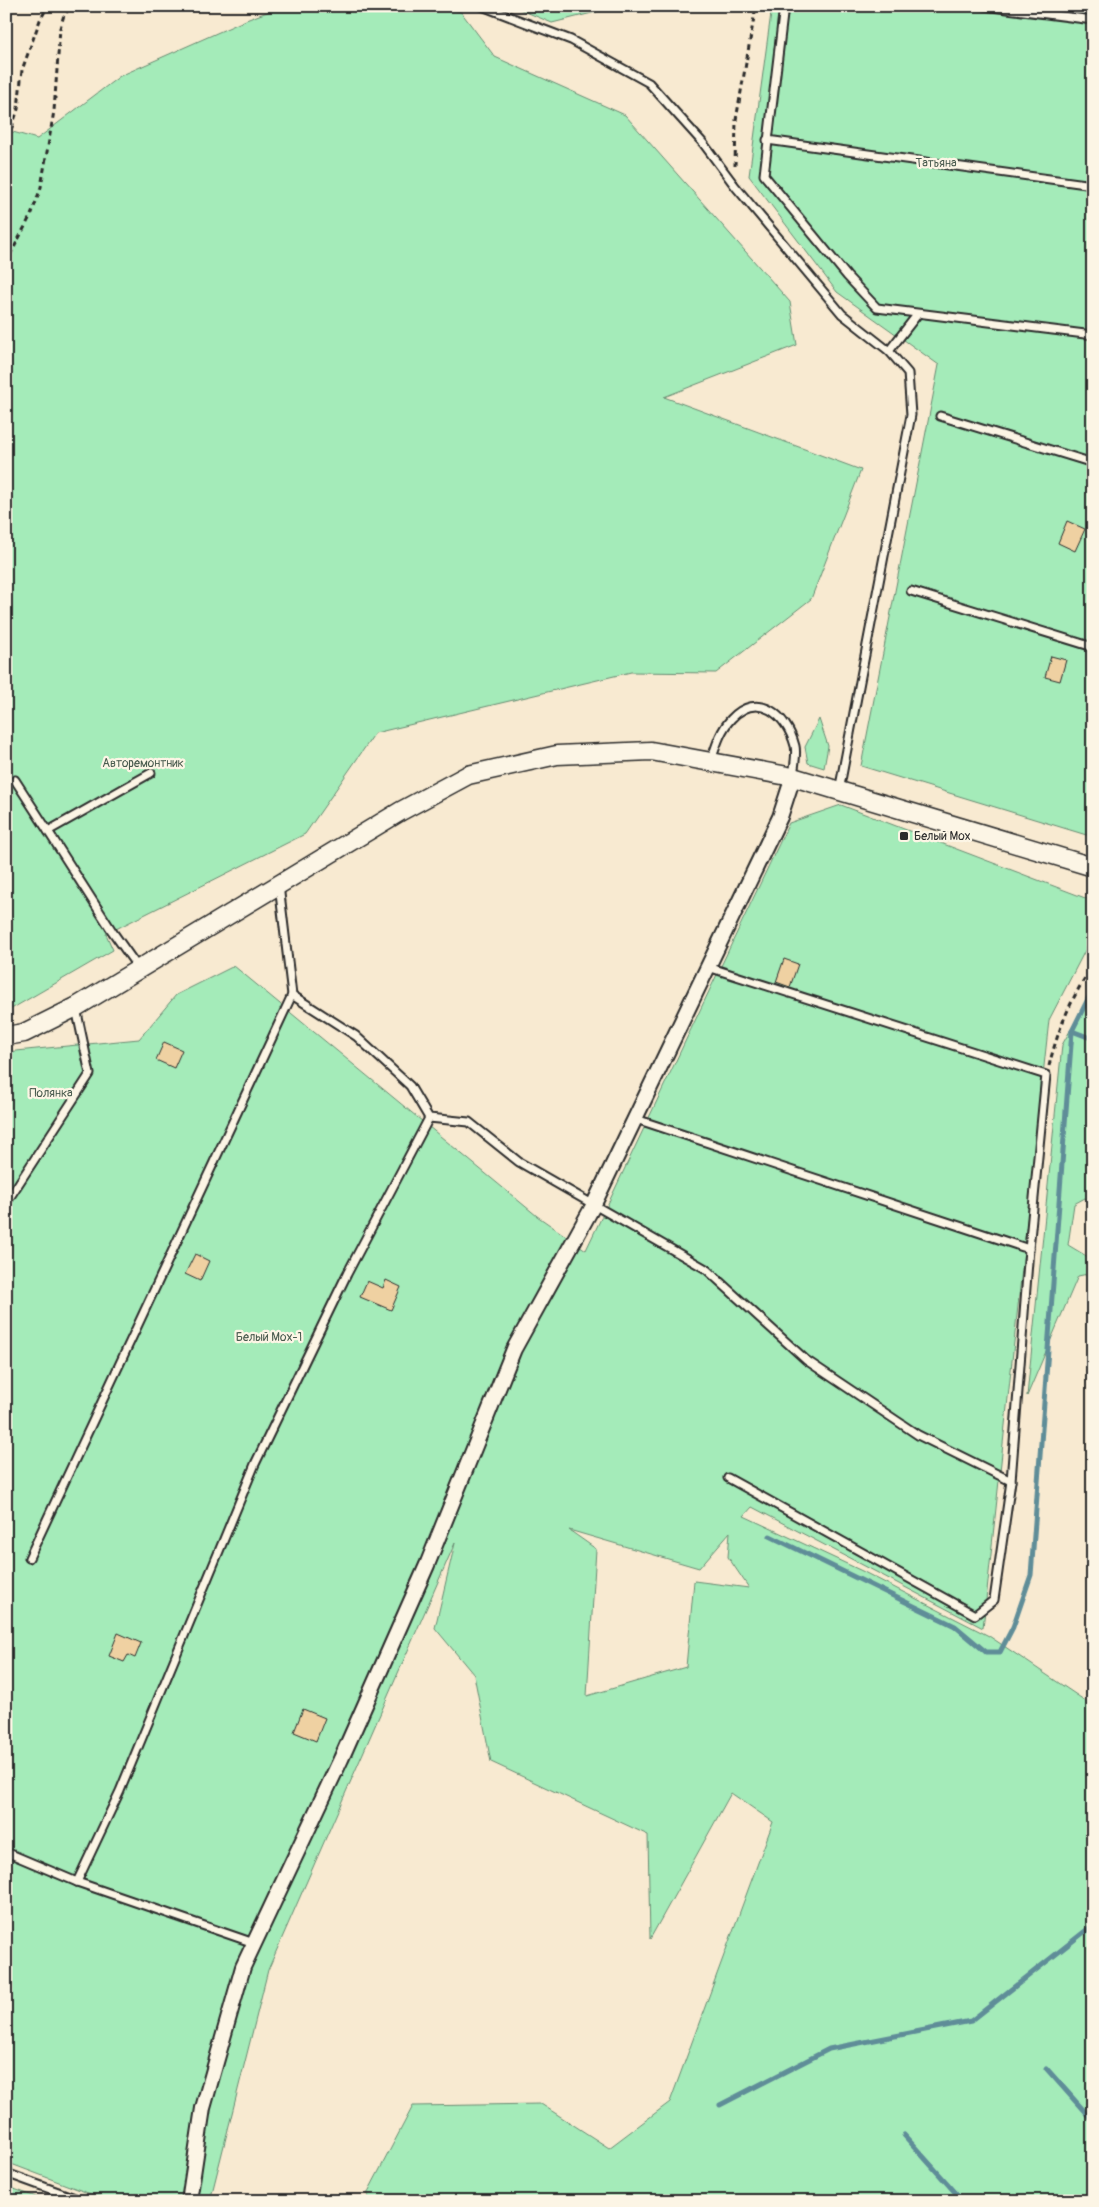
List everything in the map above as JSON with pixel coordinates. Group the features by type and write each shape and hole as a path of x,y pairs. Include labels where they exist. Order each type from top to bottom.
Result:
{"street":[{"path":"6,1036 24,1034 76,1007 400,811 468,775 557,755 651,751 793,777 1093,868"},
{"path":"190,2201 203,2108 243,1966 342,1759 428,1565 514,1349 594,1206 780,817 793,777"}],"lane":[{"path":"482,6 571,40 649,84 703,143 734,186 842,314 889,351 908,373 911,414 839,791"},
{"path":"784,6 764,175 847,276 877,308 1093,335"},
{"path":"984,6 1093,20"},
{"path":"767,140 1093,185"},
{"path":"889,351 917,314"},
{"path":"940,416 1093,463"},
{"path":"911,591 1093,647"},
{"path":"711,761 720,733 732,718 748,707 765,706 777,713 792,738 795,747 793,777"},
{"path":"48,831 151,773"},
{"path":"15,780 112,931 139,969"},
{"path":"29,1558 292,995 280,884"},
{"path":"708,967 1046,1075 1029,1249 1011,1481 994,1600 975,1614 728,1478"},
{"path":"292,995 356,1036 410,1086 429,1118"},
{"path":"6,1203 90,1074 76,1007"},
{"path":"429,1118 469,1122 520,1162 706,1269 806,1360 918,1435 1011,1481"},
{"path":"77,1882 120,1791 255,1464 347,1274 429,1118"},
{"path":"636,1119 1029,1249"},
{"path":"6,1852 77,1882 254,1943"},
{"path":"6,2173 83,2201"}],"path":[{"path":"6,144 18,109 22,70 40,20 48,6"},
{"path":"6,263 32,214 42,187 54,111 60,28 64,15 72,6"},
{"path":"734,186 736,120 756,6"},
{"path":"1046,1075 1055,1039 1085,977 1093,966"}],"green space":[{"name":"Авторемонтник","path":"283,6 441,6 461,12 495,57 625,115 790,302 797,345 664,397 861,470 811,599 716,673 631,672 375,733 305,834 106,934 113,950 6,1012 6,130 37,139 120,76 246,20"},
{"path":"512,6 620,6 552,23"},
{"name":"Татьяна","path":"772,6 1093,6 1093,837 861,766 939,365 837,292 749,176"},
{"path":"819,719 828,746 824,768 808,763 805,747"},
{"name":"Белый Мох-1","path":"841,805 1093,901 1093,935 1049,1020 983,1628 752,1507 744,1516 862,1571 989,1636 1093,1706 1093,2201 368,2201 368,2192 413,2106 541,2104 609,2148 670,2102 773,1822 731,1793 650,1939 648,1835 491,1762 474,1675 435,1628 455,1543 268,1970 210,2201 109,2201 6,2162 6,1052 139,1039 176,995 234,966 537,1216 586,1250 789,823","holes":["569,1530 699,1568 730,1532 728,1557 749,1588 694,1581 686,1667 587,1696 596,1549"]},
{"path":"1093,990 1093,1205 1085,1198 1074,1204 1068,1245 1093,1260 1093,1273 1078,1276 1027,1396 1062,1045"},
{"path":"6,2186 47,2201 6,2201"}],"building":[{"path":"1067,521 1085,529 1075,551 1058,543"},
{"path":"1051,656 1066,660 1060,681 1045,677"},
{"path":"784,959 798,964 790,987 776,982"},
{"path":"164,1042 182,1050 174,1068 156,1060"},
{"path":"195,1254 209,1261 200,1281 185,1274"},
{"path":"386,1280 401,1287 391,1310 360,1297 367,1281 383,1288"},
{"path":"118,1633 141,1643 135,1658 128,1655 124,1662 109,1656"},
{"path":"303,1709 325,1718 316,1741 294,1732"}],"waterway":[{"path":"770,1536 955,1626 986,1652 1000,1652 1013,1627 1031,1575 1072,1031 1093,989"},
{"path":"1072,1031 1093,1039"},
{"path":"720,2105 829,2049 971,2021 1093,1925"},
{"path":"1046,2068 1093,2121"},
{"path":"904,2135 963,2201"}],"place":[{"name":"Белый Мох","path":"904,836"}],"park label":[{"name":"Полянка","path":"51,1093"}]}
